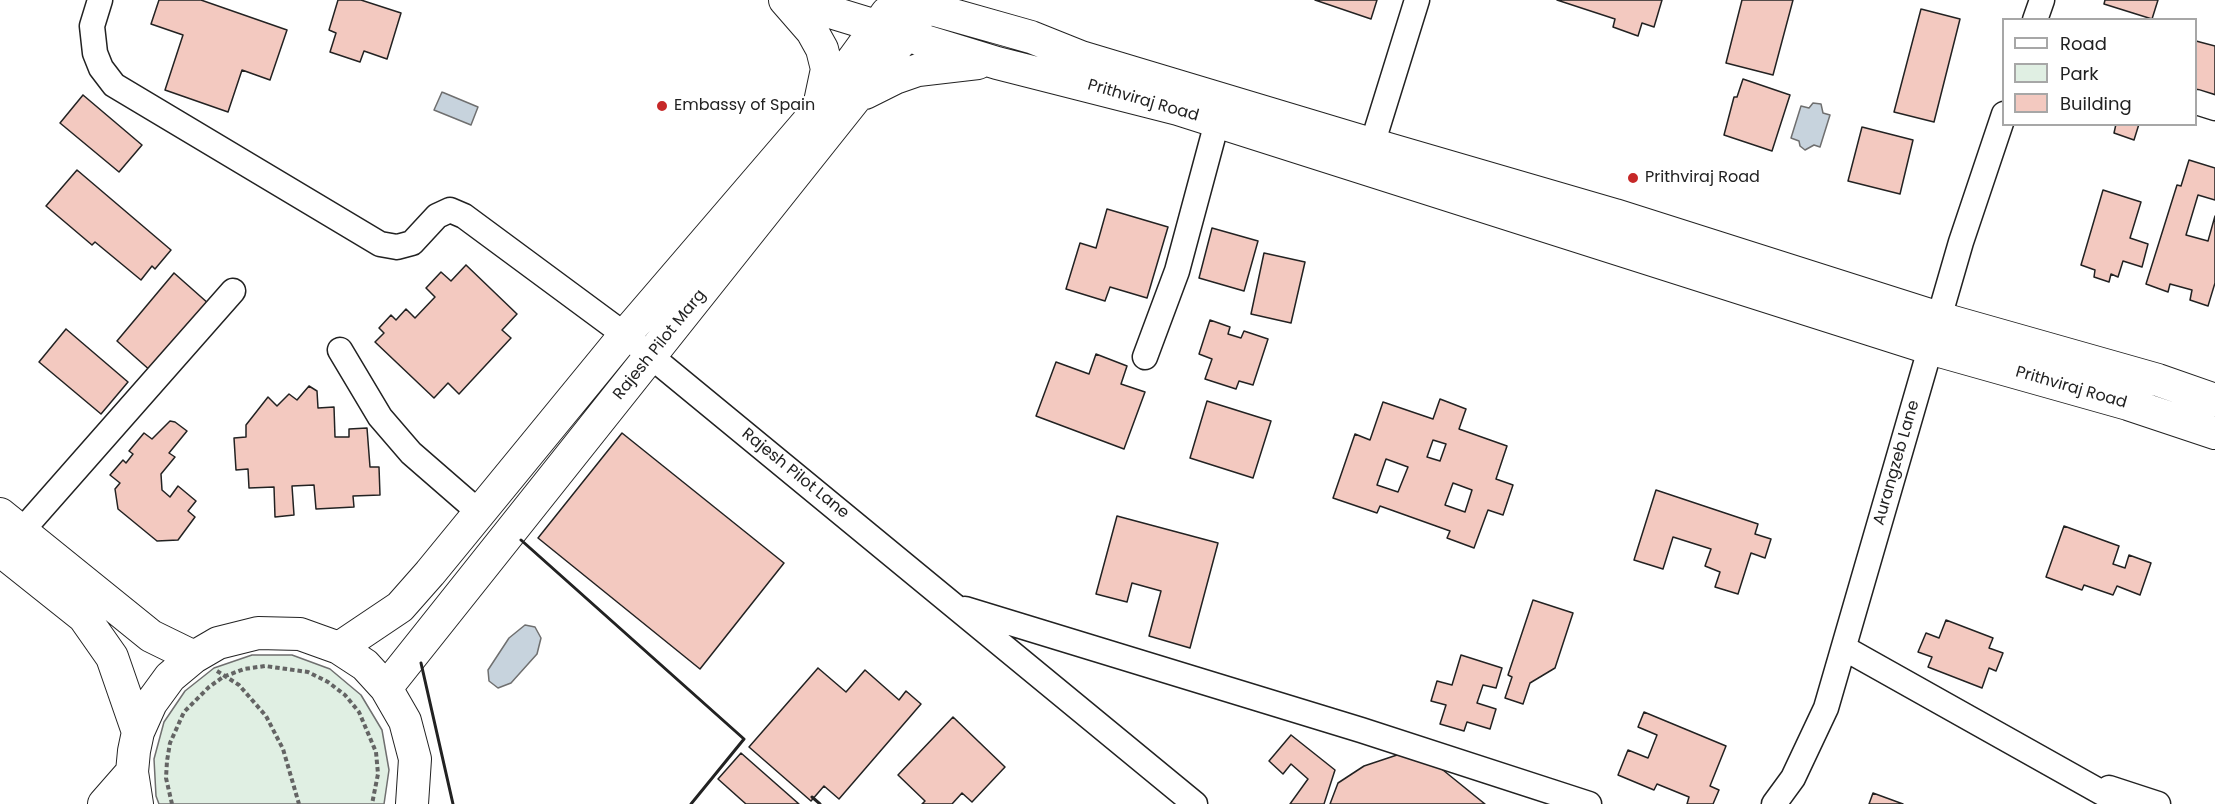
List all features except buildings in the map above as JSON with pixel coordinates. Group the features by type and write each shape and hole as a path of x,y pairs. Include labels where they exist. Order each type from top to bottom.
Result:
{"main road":[{"path":"785,0 812,31 822,49 827,69 819,102 807,123"},
{"name":"Prithviraj Road","path":"791,0 997,63 1178,109 1217,122 1616,214 1939,318 2158,380 2215,400"},
{"path":"983,0 1002,17 1031,37"},
{"name":"Rajesh Pilot Marg","path":"339,648 400,607 625,335 807,123 877,28 913,2"},
{"name":"Rajesh Pilot Marg","path":"386,687 907,37 913,2"},
{"name":"Prithviraj Road","path":"913,2 1031,37 1081,57 1368,157 1929,348 2128,404 2215,433"},
{"path":"853,104 870,88 918,70 970,63 997,63"},
{"path":"6,537 151,636 206,650"},
{"path":"6,537 84,617 112,657 138,732"},
{"path":"137,804 132,772 138,732 151,703 170,677 206,650 258,633 300,634 339,648 365,665 386,687 405,721 415,759 412,804"},
{"path":"104,804 132,772"}],"street":[{"name":"Rajesh Pilot Lane","path":"100,0 92,26 95,53 101,68 114,86 380,243 397,247 412,243 437,216 450,210 464,216 625,335 1195,804"},
{"path":"1368,157 1418,0"},
{"path":"2036,18 2042,0"},
{"path":"2197,102 2215,108"},
{"name":"Aurangzeb Lane","path":"1774,804 1793,778 1826,708 1929,348 2002,120"},
{"path":"1145,357 1177,271 1217,122"},
{"path":"6,537 233,291"},
{"path":"340,351 380,417 411,453 480,513"},
{"path":"954,605 1361,730 1589,804"},
{"path":"1844,648 2122,804"},
{"path":"2073,776 2158,804"}],"path":[{"path":"206,650 214,668 224,677 239,685 266,716 283,749 299,804"},
{"path":"172,804 166,778 167,761 176,727 196,698 224,677 244,669 265,666 287,667 308,672 328,682 345,695 359,712 376,752 378,774 372,804"}],"green space":[{"path":"252,655 292,655 330,669 361,695 382,730 389,770 384,804 159,804 156,796 154,759 164,722 185,691 214,668"}],"shaded area":[{"path":"442,92 478,107 471,125 434,110"},
{"path":"1813,103 1821,104 1823,113 1830,115 1820,147 1814,145 1805,150 1800,146 1799,141 1791,138 1801,106 1809,108"},
{"path":"525,625 535,627 541,638 537,654 511,683 498,688 489,681 488,670 509,638"}],"wall":[{"path":"521,540 744,739 691,804"},
{"path":"421,663 453,804"},
{"path":"812,797 820,804"}],"place":[{"name":"Embassy of Spain","path":"662,106"},
{"name":"Prithviraj Road","path":"1633,178"}]}
